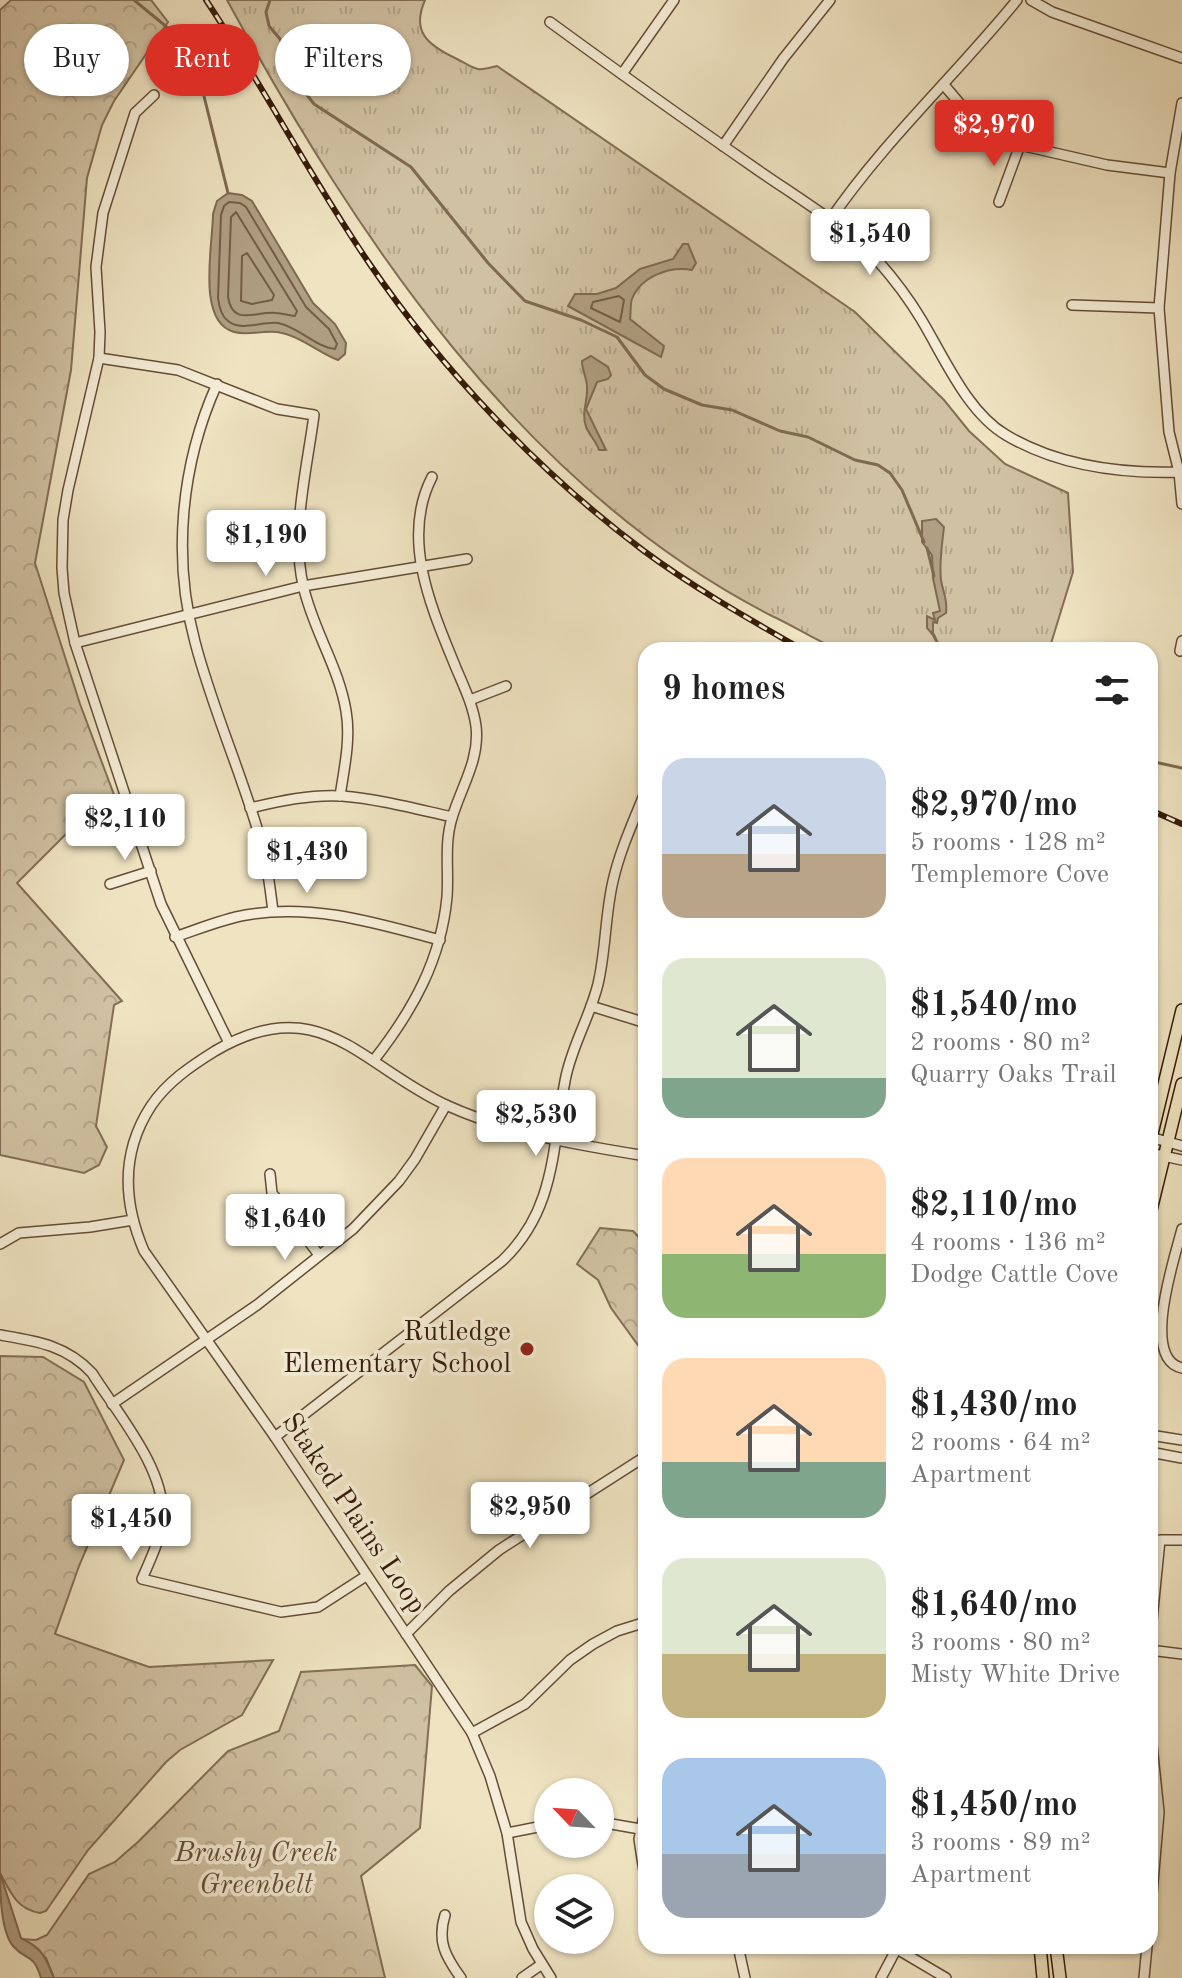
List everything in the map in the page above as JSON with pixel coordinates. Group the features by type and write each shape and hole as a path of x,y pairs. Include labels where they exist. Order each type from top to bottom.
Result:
{"main road":[{"path":"1158,1107 1182,1010"},
{"path":"1158,1181 1182,1084"},
{"path":"1041,1954 1043,1978"},
{"path":"1057,1954 1060,1978"}],"street":[{"path":"622,74 674,0"},
{"path":"723,146 783,59 830,0"},
{"path":"830,220 899,130 975,52 1017,0"},
{"path":"1031,0 1052,12 1182,58"},
{"path":"550,22 830,220 877,259 921,318 945,365 979,410 1004,434 1034,449 1076,463 1127,471 1181,472"},
{"path":"944,85 966,111 987,128 1020,145 1107,165 1170,173"},
{"path":"153,96 135,113 103,213 96,267 99,358 63,520 64,593 75,643 175,937 229,1043"},
{"path":"1182,103 1170,173 1159,308 1169,432 1181,472 1182,504"},
{"path":"999,202 1020,145"},
{"path":"1072,305 1159,308"},
{"path":"99,358 178,370 277,409 314,415 299,547 303,586 346,709 347,740 340,796"},
{"path":"217,384 200,428 183,520 184,580 202,666 263,847 273,911"},
{"path":"374,1060 412,1007 425,983 440,940 445,918 449,831 470,775 475,751 476,729 470,700 428,598 422,566 419,510 432,477"},
{"path":"75,643 303,586 467,559"},
{"path":"470,700 506,686"},
{"path":"250,808 292,799 340,796 452,817"},
{"path":"275,1437 387,1352 520,1244 540,1208 556,1142 570,1058 591,1006 602,965 612,883 638,810"},
{"path":"110,884 151,871"},
{"path":"175,937 220,921 294,910 340,915 440,940"},
{"path":"591,1006 638,1021"},
{"name":"Staked Plains Loop","path":"551,1978 527,1936 518,1908 507,1833 490,1776 472,1733 275,1437 144,1251 133,1220 127,1175 130,1154 143,1118 165,1087 229,1043 269,1030 304,1029 337,1037 446,1105 556,1142 638,1155"},
{"path":"112,1404 257,1305 369,1214 415,1159 446,1105"},
{"path":"1158,1140 1182,1146"},
{"path":"1158,1155 1182,1160"},
{"path":"270,1174 272,1193 319,1255"},
{"path":"0,1244 19,1233 133,1220"},
{"path":"1182,1229 1160,1328 1168,1361 1182,1368"},
{"path":"0,1335 44,1343 70,1353 92,1373 112,1404 160,1487 162,1524 142,1579 281,1612 318,1607 366,1576"},
{"path":"1158,1436 1182,1440"},
{"path":"1158,1454 1182,1458"},
{"path":"406,1634 449,1591 488,1559 638,1461"},
{"path":"1158,1560 1160,1540 1182,1540"},
{"path":"472,1733 525,1704 570,1660 593,1644 638,1624"},
{"path":"1158,1651 1182,1654"},
{"path":"614,1824 638,1829"},
{"path":"507,1833 534,1828"},
{"path":"445,1915 439,1933 448,1958 461,1978"},
{"path":"740,1954 745,1978"},
{"path":"881,1978 894,1954"},
{"path":"907,1954 946,1978"},
{"path":"1144,1978 1146,1954"},
{"path":"522,1978 542,1964"}],"green space":[{"path":"11,0 151,0 168,22 145,24 145,56 129,79 129,24 24,24 24,96 117,96 102,125 87,178 71,370 35,563 80,704 116,800 93,807 17,883 122,1001 114,1005 96,1126 107,1147 99,1165 84,1173 0,1155 0,10"},
{"path":"227,0 425,0 421,11 421,29 437,48 475,68 497,66 855,312 944,400 969,431 1005,464 1068,493 1073,572 1051,642 823,642 682,563 600,500 524,428 455,350 391,267 332,180 282,96 411,96 411,24 275,24 275,85 259,56 259,24 241,24"},
{"path":"600,1228 633,1231 638,1236 638,1345 611,1308 598,1280 577,1264"},
{"name":"Brushy Creek Greenbelt","path":"0,1356 43,1357 84,1382 124,1460 79,1566 55,1634 149,1667 273,1660 242,1715 180,1750 166,1762 88,1850 46,1911 40,1913 19,1903 0,1873"},
{"name":"Brushy Creek Greenbelt","path":"415,1665 432,1686 420,1828 361,1876 385,1978 54,1978 46,1958 21,1939 36,1940 47,1935 89,1874 115,1862 139,1841 228,1751 279,1731 301,1672"}],"water":[{"path":"228,193 242,195 252,201 313,303 335,324 346,343 345,354 338,360 289,335 276,332 240,333 222,325 215,314 209,280 213,214 217,201"},
{"path":"683,244 688,244 696,263 692,270 657,274 642,284 631,301 630,319 664,346 661,357 568,306 575,294 597,294 616,288 640,269 673,259"},
{"path":"591,356 608,367 611,375 597,382 586,409 606,450 599,450 585,422 587,387 582,361"},
{"path":"936,519 944,527 940,573 946,613 938,618 937,623 933,622 933,635 927,628 927,616 935,620 933,613 940,611 932,555 922,542 922,521"},
{"path":"0,1873 21,1938 42,1954 54,1978 41,1978 32,1961 9,1940 2,1911"}],"waterway":[{"path":"134,0 174,33 198,72 228,193"},
{"path":"270,0 266,12 269,26 280,39 314,104 411,167 488,263 525,301 581,320 617,337 645,375 664,389 702,405 732,410 780,431 808,437 855,460 878,465 890,473 902,490 924,542"},
{"path":"927,548 934,576"},
{"path":"932,632 937,642"},
{"path":"1158,763 1182,768"}],"railway":[{"path":"206,0 369,263 461,381 531,454 605,521 702,590 789,642"},
{"path":"1158,814 1182,824"}],"place":[{"name":"Rutledge Elementary School","path":"527,1349"}]}
